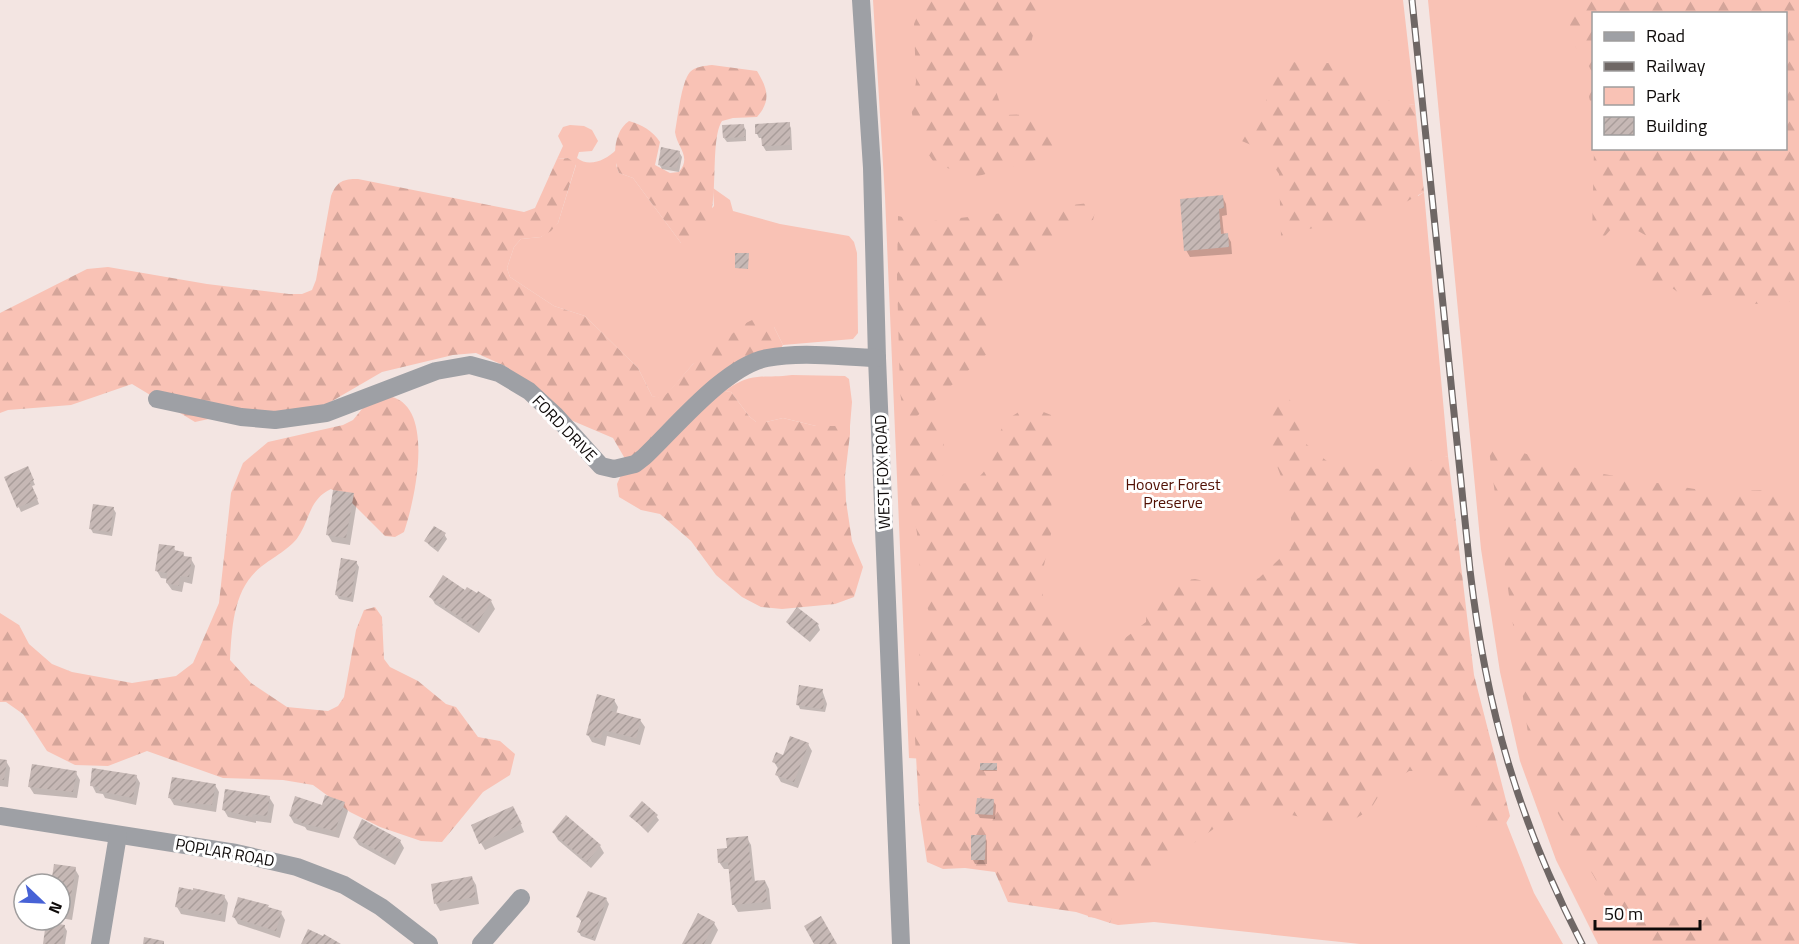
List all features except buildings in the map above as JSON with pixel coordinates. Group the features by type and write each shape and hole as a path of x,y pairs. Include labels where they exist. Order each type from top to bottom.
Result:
{"street":[{"name":"WEST FOX ROAD","path":"861,0 872,168 877,358 901,944"},
{"name":"FORD DRIVE","path":"157,399 241,417 275,420 326,413 436,371 470,365 499,373 529,392 555,415 601,465 614,468 635,464 644,458 692,410 735,372 752,363 766,358 797,355 877,358"},
{"name":"POPLAR ROAD","path":"0,816 257,856 297,867 344,885 381,907 429,944"},
{"path":"100,944 118,835"},
{"path":"481,944 521,898"}],"green space":[{"name":"Hoover Forest Preserve","path":"873,0 1403,0 1415,105 1408,104 1418,196 1424,192 1448,456 1445,457 1470,693 1506,822 1534,893 1563,944 1360,944 1154,922 1118,925 1110,923 1111,919 1088,917 1083,769 909,758 885,197"},
{"path":"924,0 1049,0 1039,9 1029,52 996,91 1004,115 1040,114 1060,135 1047,157 975,177 935,164 916,136 911,108 916,82 914,24"},
{"path":"1428,0 1799,0 1799,944 1598,944 1556,860 1520,761 1500,672 1481,549"},
{"path":"1572,0 1799,0 1799,301 1739,305 1714,295 1685,297 1672,288 1658,287 1626,270 1625,257 1648,247 1647,236 1638,231 1613,227 1605,236 1592,238 1594,150 1787,150 1787,12 1592,12 1592,72 1584,57 1569,39"},
{"path":"1273,59 1300,63 1332,63 1358,75 1372,98 1415,105 1424,192 1368,223 1313,228 1281,236 1279,174 1263,150 1237,139 1249,123 1266,109 1266,84"},
{"path":"712,65 757,71 765,89 765,105 757,117 722,121 717,134 714,195 706,231 696,241 681,243 633,178 619,173 615,152 617,138 629,121 638,124 650,131 660,142 655,165 670,173 679,172 683,166 684,157 675,132 684,84 692,70"},
{"path":"1592,80 1592,108 1589,97"},
{"path":"584,126 592,130 598,141 592,151 579,152 577,158 587,162 597,162 616,150 616,165 619,173 633,178 681,243 714,206 713,188 730,200 733,211 780,224 849,236 854,242 857,253 858,333 853,339 783,345 774,327 693,364 663,399 652,396 638,368 585,316 554,306 510,277 507,268 514,247 521,239 541,237 558,223 576,165 568,158 557,159 563,146 558,136 563,127"},
{"path":"568,158 576,164 558,223 541,237 521,239 514,247 507,268 510,277 554,306 585,316 638,368 652,396 663,398 693,364 746,323 756,318 774,327 783,345 779,351 714,399 725,391 731,392 756,422 783,418 816,426 850,426 845,476 846,501 852,541 863,567 854,597 835,604 782,609 761,607 742,597 716,575 691,541 660,514 641,510 619,497 617,484 624,468 624,457 613,438 566,418 544,395 505,366 476,353 453,355 382,372 327,404 276,416 236,413 195,422 132,384 71,405 8,410 0,413 0,313 87,269 108,267 207,284 302,294 312,290 316,280 331,196 341,182 358,179 524,212 535,208 557,159"},
{"path":"1089,203 1096,208 1093,220 1060,229 1046,250 1027,270 996,284 987,321 989,352 916,417 954,421 944,432 943,477 957,485 977,479 992,457 1002,429 1017,413 1031,407 1051,415 1055,445 1051,534 1040,583 1047,613 1079,643 1120,642 1146,622 1147,603 1162,583 1195,579 1234,588 1259,578 1291,548 1291,502 1275,461 1267,427 1272,396 1285,393 1302,418 1305,443 1328,462 1363,469 1405,468 1448,456 1474,675 1510,816 1498,838 1474,825 1451,791 1429,771 1409,771 1384,787 1370,810 1336,830 1305,818 1265,809 1219,825 1137,884 1116,904 1110,923 1076,912 1008,902 995,872 965,868 943,869 927,862 919,809 915,738 920,645 926,636 931,617 922,594 917,533 905,471 904,418 900,392 898,216 925,222"},
{"path":"792,375 845,376 849,379 852,402 850,426 816,426 783,418 756,422 731,392 725,391 750,378"},
{"path":"387,396 403,402 412,415 417,433 417,476 404,532 395,537 385,536 348,499 331,489 324,493 314,504 295,541 262,566 245,585 233,622 230,660 251,683 287,707 328,711 338,706 344,697 356,630 364,610 375,607 382,617 384,659 390,667 418,681 446,704 456,707 478,737 500,741 515,754 510,775 483,792 442,842 421,841 380,827 350,812 313,785 283,780 223,778 147,751 108,766 75,765 47,751 23,714 6,702 0,702 0,613 19,625 29,644 52,664 72,672 132,683 176,676 193,663 219,603 231,493 243,463 268,442 343,425 353,420 367,403"},
{"path":"1488,443 1591,472 1713,492 1760,490 1799,499 1799,944 1658,944 1624,929 1533,770"}],"railway":[{"path":"1412,0 1470,570 1485,669 1508,762 1523,808 1559,898 1582,944"}]}
